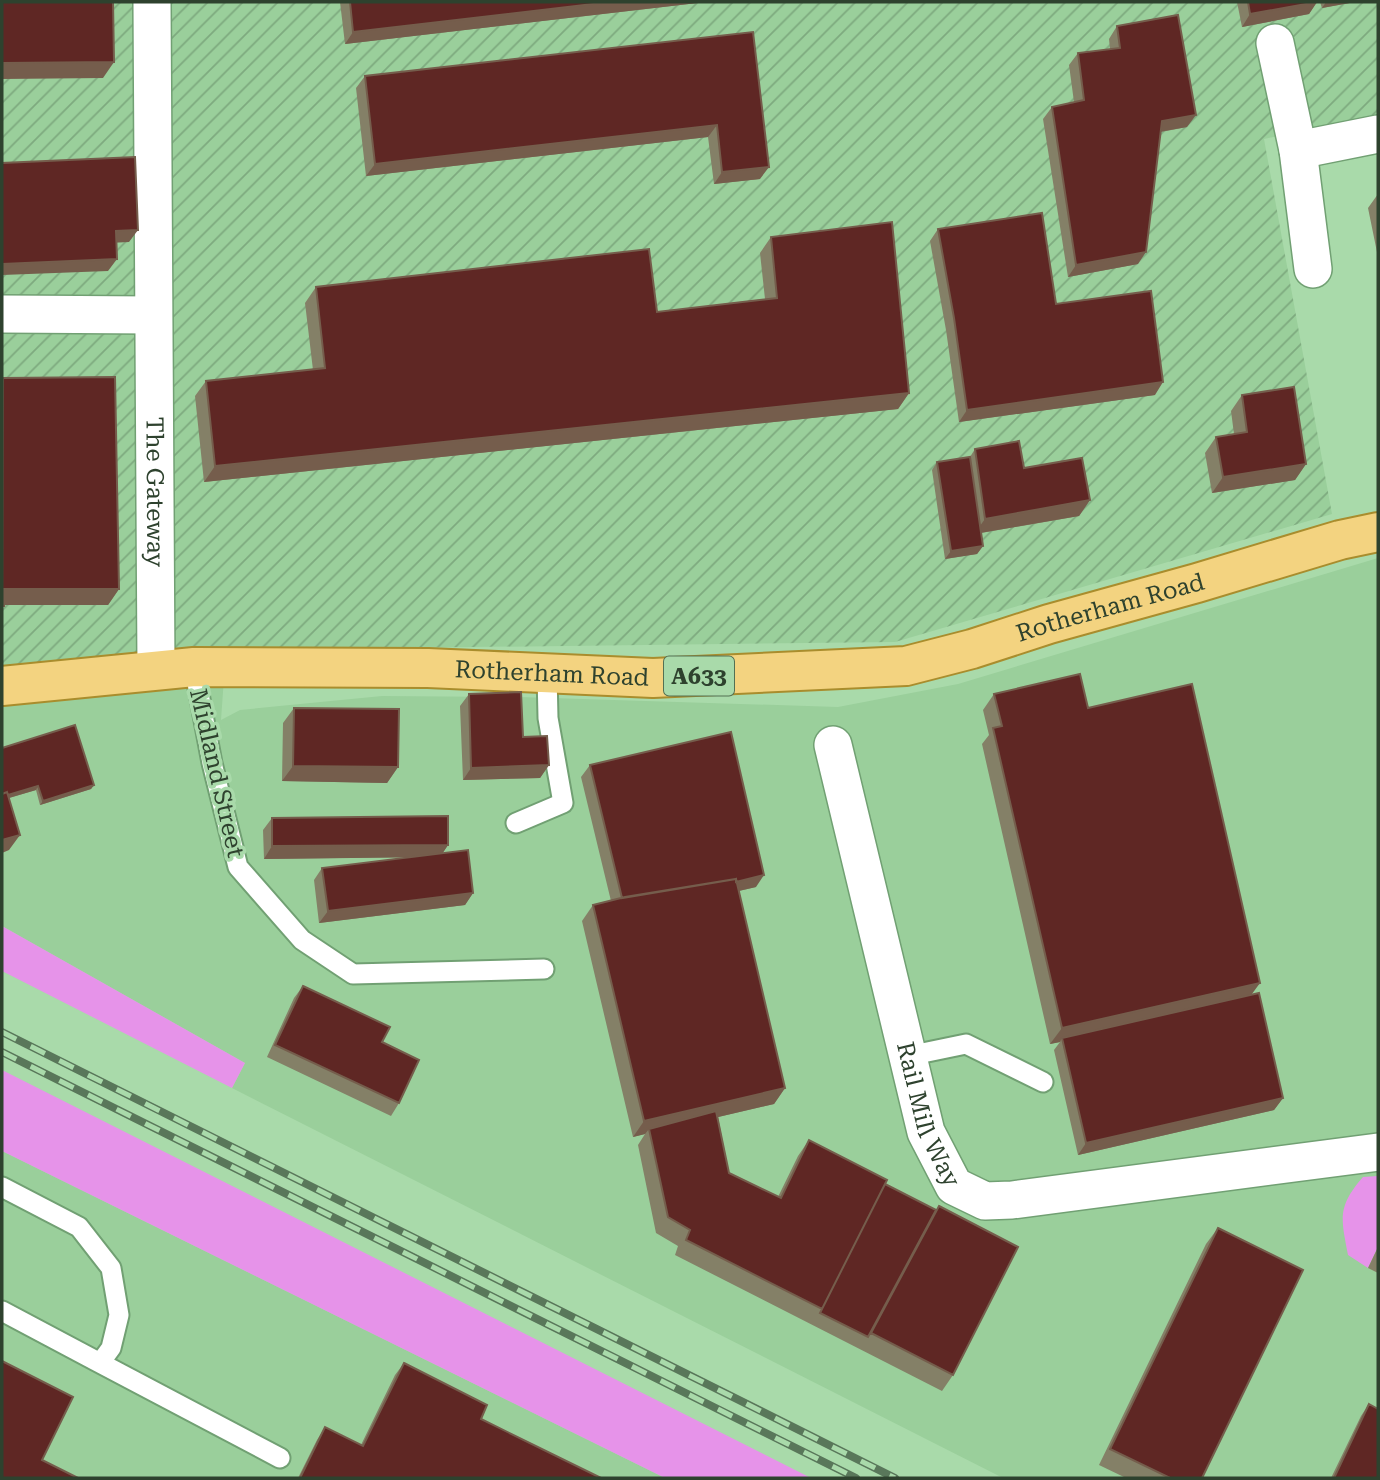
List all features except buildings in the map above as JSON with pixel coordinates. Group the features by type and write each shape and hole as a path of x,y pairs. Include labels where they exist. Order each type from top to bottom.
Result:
{"main road":[{"name":"Rotherham Road","path":"2,686 194,667 428,668 653,678 905,666 1378,531"}],"street":[{"name":"The Gateway","path":"152,2 156,669"},
{"path":"1275,43 1298,150 1312,269"},
{"path":"1298,150 1378,134"},
{"path":"2,314 153,316"},
{"name":"Rail Mill Way","path":"834,745 926,1132 954,1186 985,1201 1012,1200 1378,1152"}],"lane":[{"name":"Midland Street","path":"194,667 212,764 238,867 302,940 353,974 544,969"},
{"path":"516,822 564,803 548,718 547,674"},
{"path":"908,1056 966,1044 1043,1082"},
{"path":"2,1187 79,1227 111,1268 119,1315 111,1348 100,1363"},
{"path":"2,1311 279,1458"}],"shaded area":[{"path":"2,2 1378,2 1378,115 1264,139 1332,514 895,642 226,650 99,656 2,666"},
{"path":"1378,558 1378,1478 1003,1478 232,1088 245,1063 2,926 2,666 99,656 226,650 221,720 240,710 382,696 519,697 838,707 958,684"},
{"path":"2,926 245,1063 232,1088 2,971"},
{"path":"2,1070 811,1478 665,1478 2,1151"},
{"path":"2,1151 665,1478 2,1478"},
{"path":"1378,1176 1378,1247 1368,1268 1348,1255 1343,1213 1349,1197 1363,1177"}],"railway":[{"path":"2,1032 895,1478"},
{"path":"2,1052 856,1478"}]}
